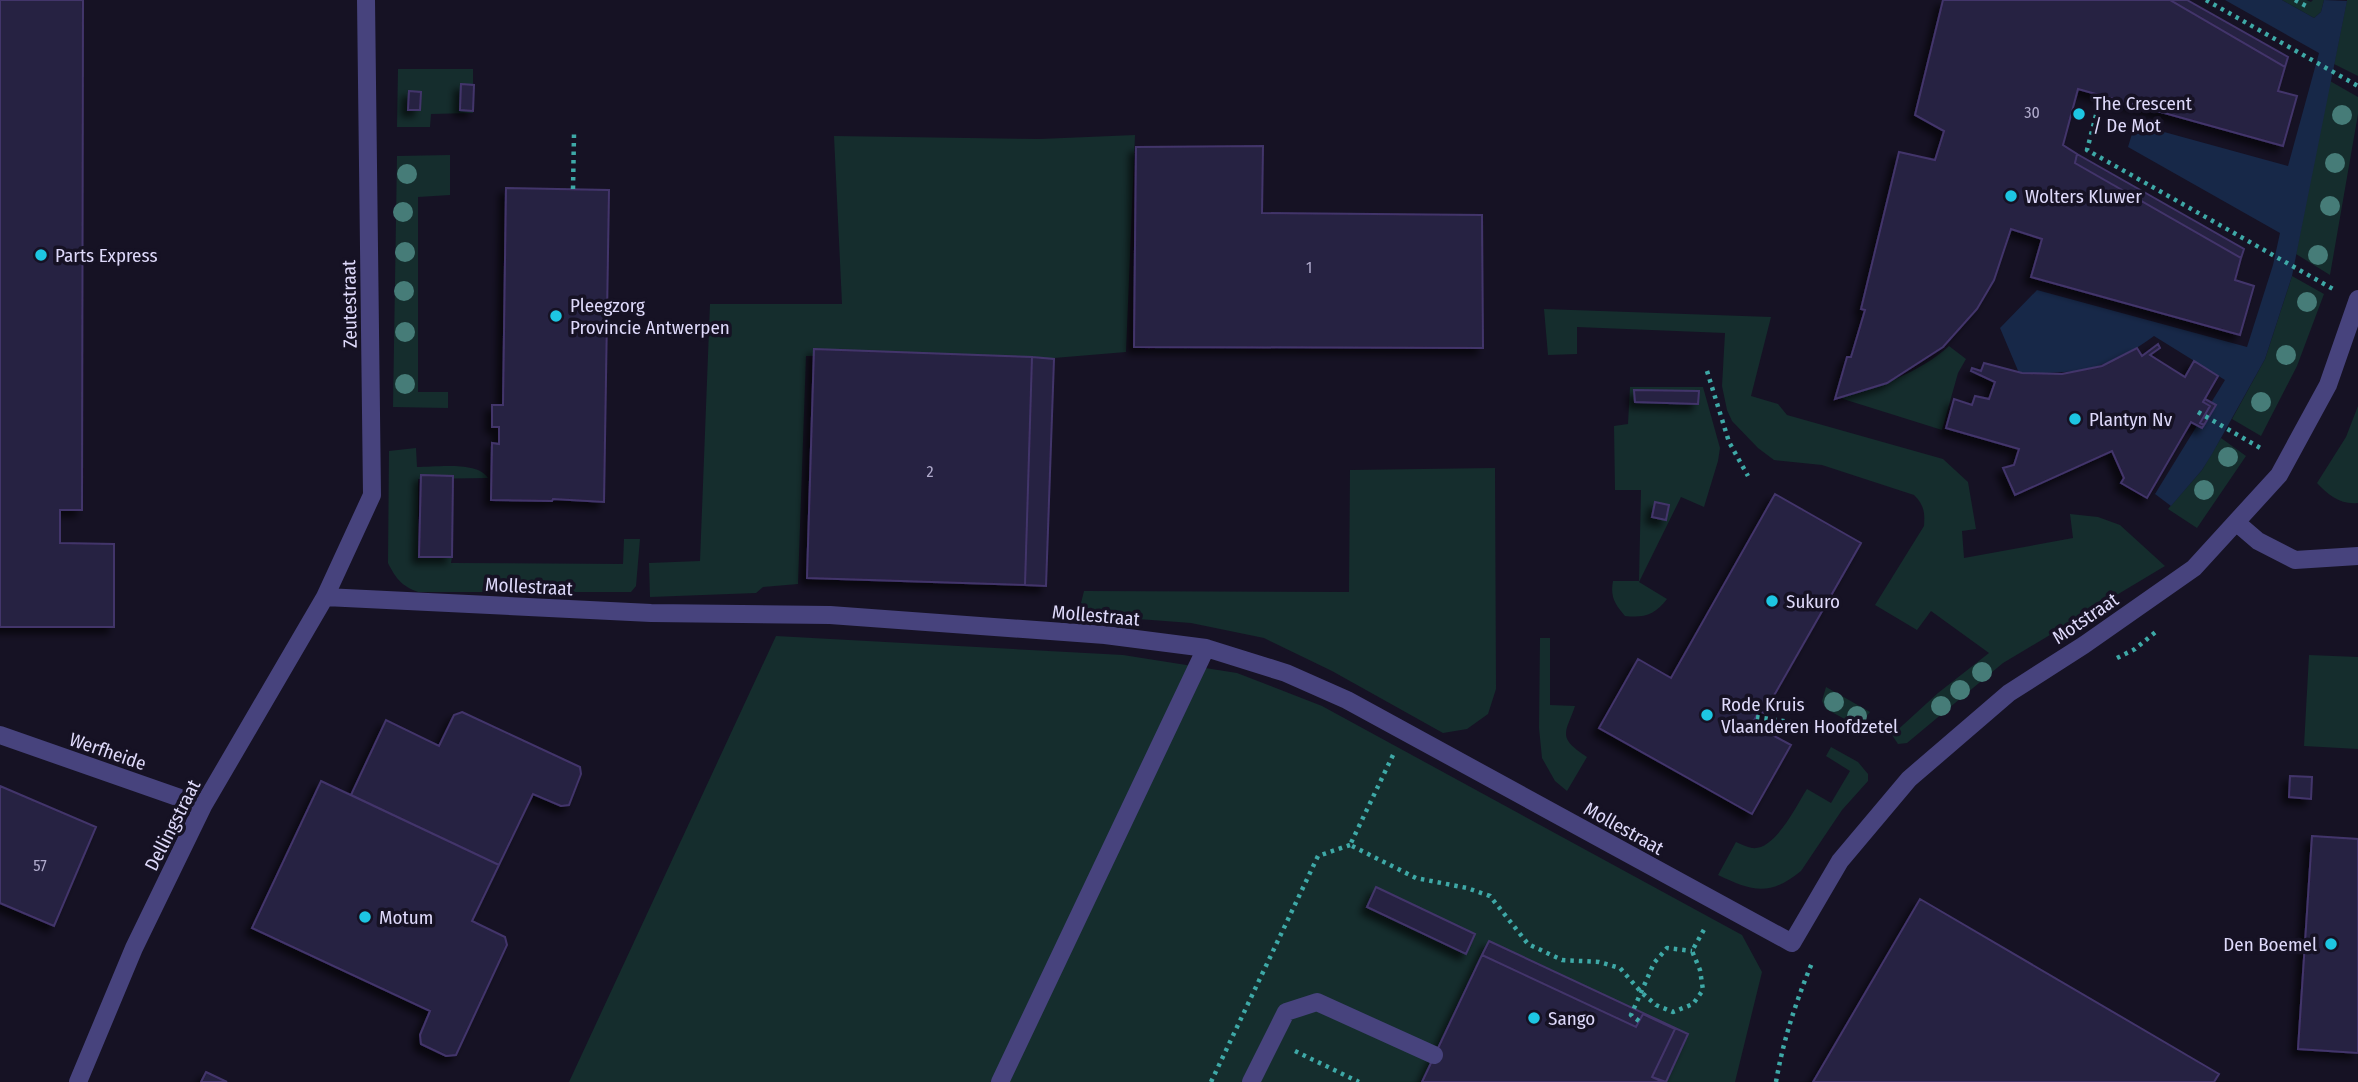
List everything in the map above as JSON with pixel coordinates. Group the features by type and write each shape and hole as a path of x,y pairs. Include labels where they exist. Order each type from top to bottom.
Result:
{"street":[{"name":"Zeutestraat","path":"325,597 372,495 366,0"},
{"name":"Motstraat","path":"1793,943 1840,861 1909,779 2009,693 2084,645 2194,568 2237,523 2279,475 2328,385 2357,301"},
{"path":"2237,523 2258,541 2295,560 2358,556"},
{"name":"Mollestraat","path":"325,597 651,614 830,615 1104,635 1206,648 1286,673 1347,700 1793,943"},
{"name":"Dellingstraat","path":"78,1082 134,948 203,806 325,597"},
{"path":"1000,1082 1206,648"},
{"name":"Werfheide","path":"0,735 203,806"},
{"path":"1251,1082 1286,1012 1317,1002 1434,1055"}],"path":[{"path":"2206,0 2358,86"},
{"path":"2295,0 2310,8"},
{"path":"2096,115 2087,150 2357,301"},
{"path":"573,189 574,134"},
{"path":"1707,371 1729,442 1748,476"},
{"path":"2198,412 2225,428"},
{"path":"2110,662 2135,649 2167,623"},
{"path":"1756,717 1825,727"},
{"path":"1350,845 1404,731"},
{"path":"1211,1082 1318,856 1350,845 1416,878 1467,888 1489,896 1528,944 1562,960 1600,962 1620,968 1656,1005 1673,1012 1693,1004 1703,990 1700,970 1692,951"},
{"path":"1692,951 1717,903"},
{"path":"1640,1021 1631,1015 1654,963 1667,948 1692,951"},
{"path":"1776,1082 1780,1059 1802,987 1815,956"},
{"path":"1297,1052 1359,1082"}],"green space":[{"path":"2282,0 2324,0 2321,12 2314,18"},
{"path":"2347,0 2358,0 2358,76 2334,64"},
{"path":"398,69 473,69 473,113 431,114 430,127 397,127"},
{"path":"2330,81 2358,97 2358,114 2330,275 2296,254"},
{"path":"1135,135 1126,352 1054,358 806,356 798,584 763,587 756,593 650,597 649,563 700,561 710,304 842,304 834,136 1040,139"},
{"path":"450,155 450,195 418,197 418,392 448,392 448,408 393,407 397,156"},
{"path":"2292,276 2324,294 2297,366 2261,436 2232,419 2265,359"},
{"path":"1544,309 1771,317 1751,396 1778,404 1787,415 1943,459 1968,482 1976,529 1962,531 1964,558 2073,538 2070,514 2098,517 2120,525 2165,566 2003,663 1907,743 1898,744 1892,735 1938,693 1989,653 1931,611 1917,630 1875,605 1924,526 1920,502 1914,495 1822,465 1774,460 1758,448 1732,421 1727,410 1722,386 1725,333 1577,327 1577,354 1548,355"},
{"path":"1949,346 1966,359 1958,373 1942,430 1840,398 1883,384 1911,371"},
{"path":"1630,387 1703,387 1720,448 1704,507 1681,497 1639,582 1667,599 1653,612 1638,616 1625,616 1616,604 1612,592 1613,581 1639,581 1641,490 1615,490 1614,426 1628,424"},
{"path":"2358,406 2358,503 2352,503 2335,498 2317,483 2346,437"},
{"path":"2221,438 2246,456 2197,528 2168,509 2202,470"},
{"path":"416,448 417,467 466,467 483,473 488,478 418,479 418,558 452,557 451,563 623,564 624,539 640,539 636,586 631,592 418,592 408,587 397,578 388,563 389,451"},
{"path":"1495,468 1496,689 1488,714 1467,729 1443,733 1332,671 1264,638 1191,623 1086,615 1081,603 1084,591 1349,592 1350,470"},
{"path":"776,636 1123,655 1237,673 1322,706 1742,935 1762,972 1735,1082 569,1082"},
{"path":"1540,638 1550,638 1550,705 1575,706 1567,729 1567,739 1587,757 1567,791 1555,781 1542,758 1539,728"},
{"path":"2309,655 2358,657 2358,749 2304,746"},
{"path":"1826,687 1870,712 1862,722 1854,724 1826,709 1822,701"},
{"path":"1831,747 1858,762 1868,774 1868,781 1842,810 1801,871 1779,885 1760,889 1741,885 1718,875 1736,842 1752,848 1761,847 1777,835 1807,789 1831,803 1850,771 1826,756"}],"water":[{"path":"2225,0 2282,0 2314,18 2321,12 2324,0 2347,1 2292,276 2265,359 2202,470 2171,506 2155,494 2225,380 2154,336 2122,356 2092,368 2019,373 2000,328 2037,290 2247,347 2273,265 2280,233 2128,147 2135,124 2288,166 2319,53"}],"building":[{"name":"Parts Express","path":"0,0 83,0 82,510 60,510 60,543 114,544 114,627 0,627"},
{"name":"Wolters Kluwer","path":"1943,0 2170,0 2285,67 2278,91 2297,96 2283,146 2078,89 2063,145 2077,154 2075,163 2241,258 2235,280 2254,286 2240,335 2031,277 2042,239 2011,229 1994,280 1977,309 1943,347 1887,383 1835,399 1865,310 1861,309 1899,152 1935,160 1944,131 1915,115"},
{"path":"2170,0 2187,0 2288,57 2285,67"},
{"path":"461,84 474,85 473,111 460,110"},
{"path":"409,91 421,92 420,110 408,110"},
{"path":"1263,146 1262,213 1482,215 1483,348 1134,347 1136,147"},
{"path":"2077,154 2244,249 2241,258 2075,163"},
{"name":"Pleegzorg Provincie Antwerpen","path":"506,188 609,190 604,502 491,500 492,443 499,444 499,427 492,427 492,405 503,405"},
{"name":"Plantyn Nv","path":"2158,344 2160,348 2150,355 2185,377 2194,361 2218,376 2203,402 2210,406 2200,423 2204,425 2202,428 2191,422 2147,498 2121,483 2124,478 2112,451 2015,495 2003,468 2014,465 2019,449 1946,428 1954,399 1972,405 1975,396 1989,399 1995,382 1971,371 1972,368 1981,371 1984,363 2022,373 2062,374 2102,366 2137,348 2142,356"},
{"path":"814,349 1032,357 1025,585 807,578"},
{"path":"1032,357 1054,359 1046,586 1025,585"},
{"path":"1634,390 1699,391 1698,404 1635,402"},
{"path":"2205,399 2216,405 2204,425 2200,423 2210,406 2203,402"},
{"path":"421,475 453,476 452,557 419,557"},
{"name":"Sukuro","path":"1775,494 1861,543 1764,713 1759,711 1752,724 1791,745 1752,814 1599,728 1638,659 1671,678"},
{"path":"1655,502 1669,505 1666,520 1652,517"},
{"path":"462,712 580,767 581,774 569,805 561,806 533,794 499,865 351,795 386,720 439,746 454,715"},
{"path":"2290,776 2312,777 2311,799 2289,797"},
{"name":"Motum","path":"321,781 499,865 472,921 505,937 507,945 456,1055 446,1056 421,1044 420,1035 430,1011 252,928"},
{"path":"0,786 96,827 54,926 0,903"},
{"name":"Den Boemel","path":"2312,836 2358,839 2358,1053 2298,1049"},
{"path":"1376,887 1475,934 1466,954 1367,907"},
{"path":"1920,899 2219,1074 2214,1082 1813,1082"},
{"path":"1489,941 1688,1034 1666,1082 1652,1077 1675,1029 1643,1014 1636,1027 1482,955"},
{"name":"Sango","path":"1482,955 1636,1027 1643,1014 1675,1029 1652,1077 1663,1082 1422,1082"},
{"path":"206,1072 227,1082 201,1082"}],"place":[{"name":"The Crescent / De Mot","path":"2079,114"},
{"name":"Wolters Kluwer","path":"2011,196"},
{"name":"Parts Express","path":"41,255"},
{"name":"Pleegzorg Provincie Antwerpen","path":"556,316"},
{"name":"Plantyn Nv","path":"2075,419"},
{"name":"Sukuro","path":"1772,601"},
{"name":"Rode Kruis Vlaanderen Hoofdzetel","path":"1707,715"},
{"name":"Motum","path":"365,917"},
{"name":"Den Boemel","path":"2331,944"},
{"name":"Sango","path":"1534,1018"}]}
